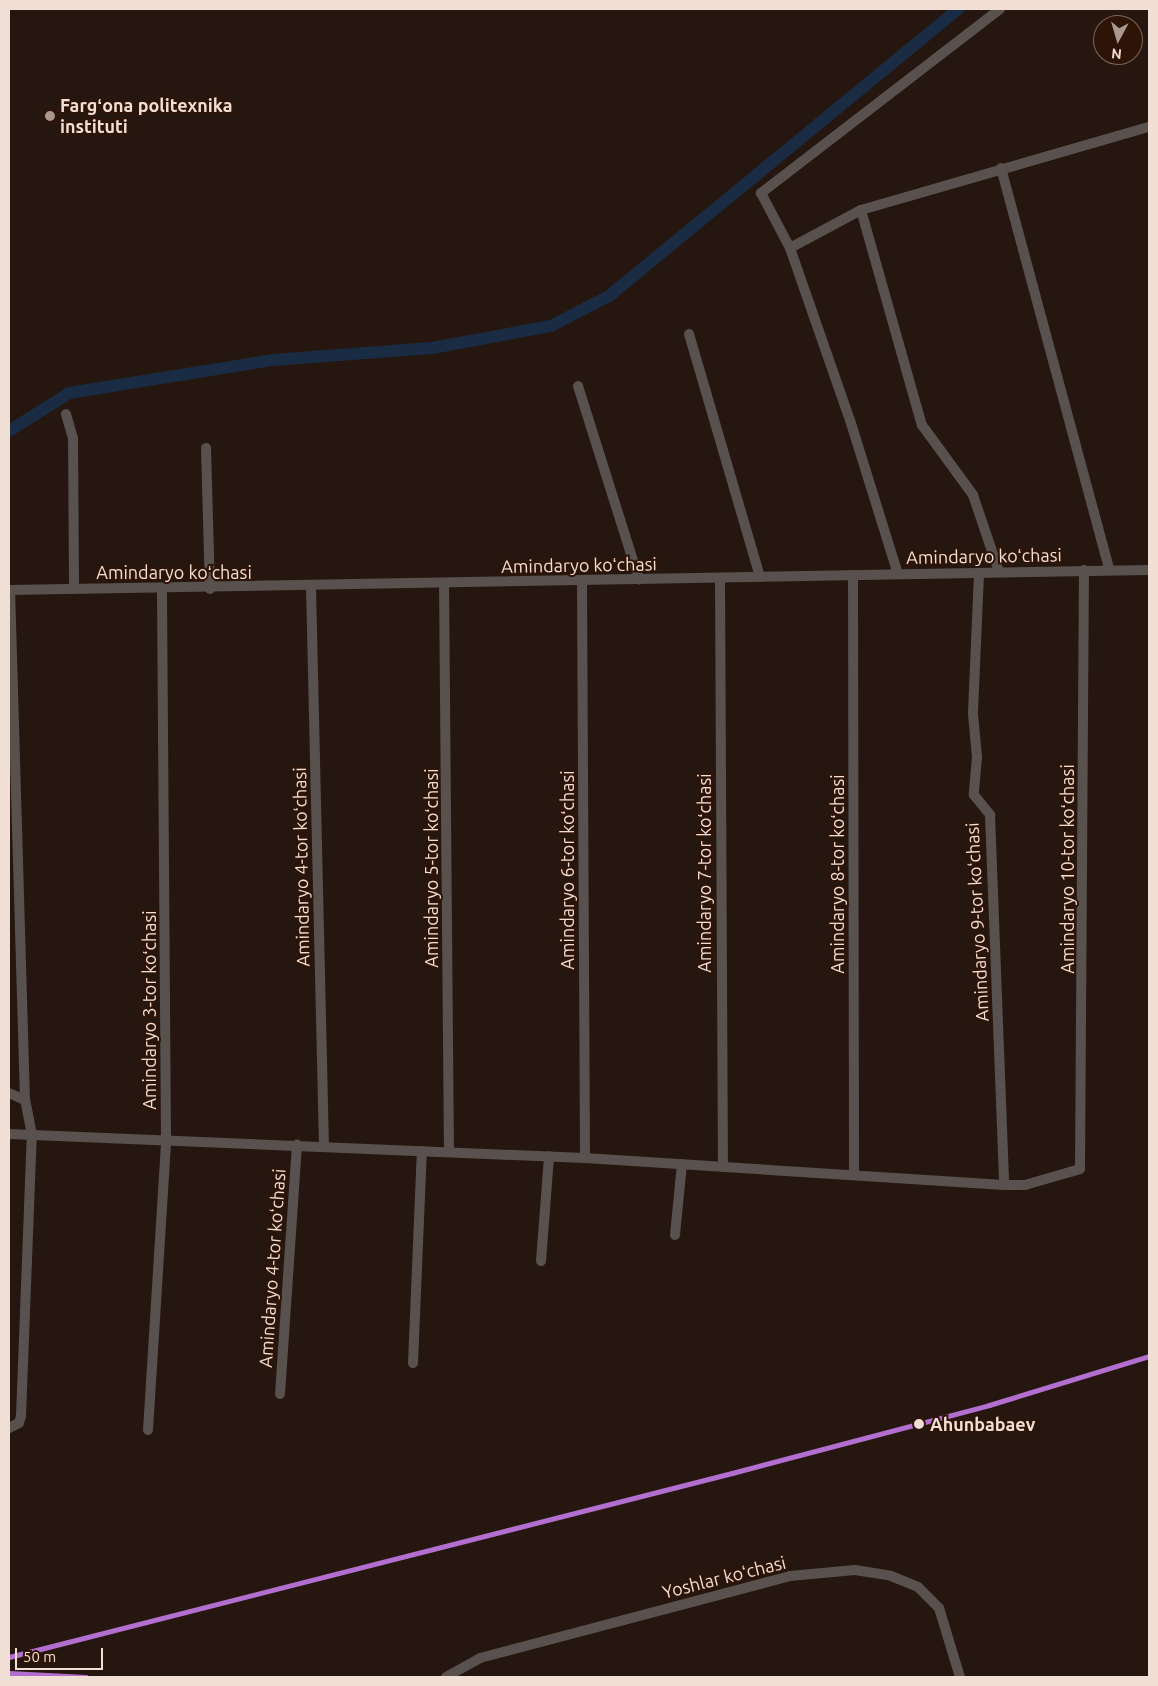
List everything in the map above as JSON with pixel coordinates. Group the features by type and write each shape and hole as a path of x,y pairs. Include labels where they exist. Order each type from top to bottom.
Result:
{"street":[{"path":"898,574 850,420 790,248 762,193 1000,9"},
{"path":"790,248 861,210 1001,168 1149,128"},
{"path":"1001,168 1109,569"},
{"path":"861,210 922,425 973,495 1000,572"},
{"path":"689,334 760,577"},
{"path":"578,386 639,580"},
{"path":"66,414 73,438 74,589"},
{"path":"206,448 210,589"},
{"name":"Amindaryo koʻchasi","path":"10,590 210,589 898,574 979,574 1109,569 1149,570"},
{"name":"Amindaryo 10-tor koʻchasi","path":"1004,1185 1024,1185 1080,1169 1084,570"},
{"name":"Amindaryo 9-tor koʻchasi","path":"979,574 973,714 977,757 974,795 990,815 1004,1185"},
{"name":"Amindaryo 8-tor koʻchasi","path":"853,575 854,1174"},
{"name":"Amindaryo 7-tor koʻchasi","path":"720,579 723,1166"},
{"name":"Amindaryo 6-tor koʻchasi","path":"582,582 585,1158"},
{"name":"Amindaryo 5-tor koʻchasi","path":"444,583 449,1152"},
{"name":"Amindaryo 4-tor koʻchasi","path":"311,587 324,1146"},
{"name":"Amindaryo 3-tor koʻchasi","path":"148,1430 166,1140 162,589"},
{"path":"9,1428 19,1423 21,1416 32,1135 25,1100 10,590"},
{"path":"9,1093 25,1100"},
{"path":"9,1134 549,1156 1004,1185"},
{"name":"Amindaryo 4-tor koʻchasi","path":"280,1394 297,1145"},
{"path":"413,1362 422,1151"},
{"path":"541,1261 549,1156"},
{"path":"675,1236 682,1164"},
{"name":"Yoshlar koʻchasi","path":"446,1677 480,1658 772,1580 790,1576 855,1570 891,1576 918,1587 939,1608 960,1677"}],"waterway":[{"path":"9,431 69,393 273,360 432,348 551,326 609,296 959,9"}],"transit line":[{"path":"9,1657 732,1473 989,1405 1149,1356"},
{"path":"9,1673 86,1677"}],"place":[{"name":"Fargʻona politexnika instituti","path":"50,116"},
{"name":"Ahunbabaev","path":"919,1424"}]}
